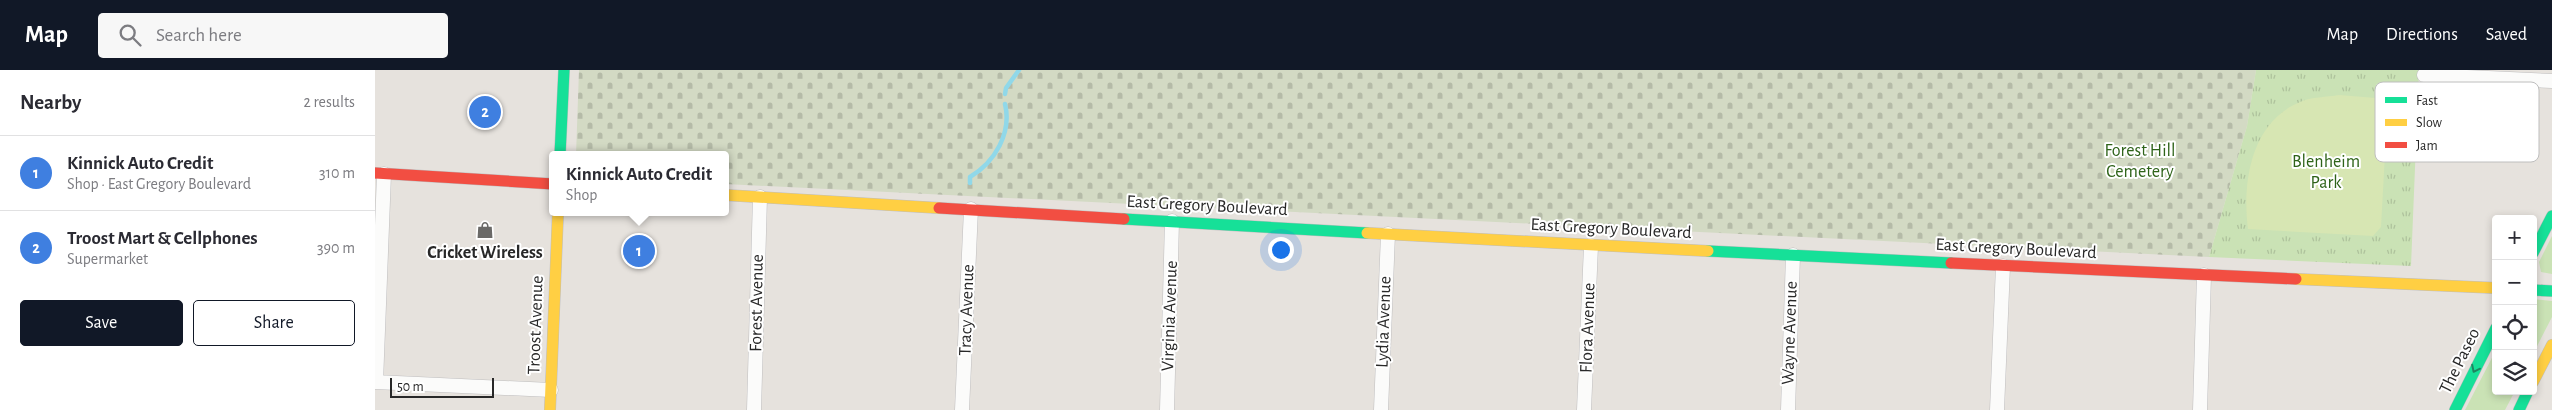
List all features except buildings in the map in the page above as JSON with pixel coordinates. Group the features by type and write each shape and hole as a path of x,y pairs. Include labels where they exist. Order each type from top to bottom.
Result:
{"main road":[{"path":"560,151 564,70"},
{"path":"379,173 549,184"},
{"name":"East Gregory Boulevard","path":"729,195 1591,246 2492,288"},
{"name":"Troost Avenue","path":"550,410 558,216"},
{"path":"2537,245 2552,216"},
{"path":"2537,290 2552,291"},
{"name":"The Paseo","path":"2455,410 2492,336"},
{"path":"2537,374 2552,345"},
{"path":"2519,410 2527,395"}],"street":[{"path":"2424,75 2552,81"},
{"path":"379,173 375,382 551,390"},
{"name":"Forest Avenue","path":"754,410 759,197"},
{"name":"Tracy Avenue","path":"963,410 971,209"},
{"name":"Virginia Avenue","path":"1167,410 1172,221"},
{"name":"Lydia Avenue","path":"1381,410 1388,234"},
{"name":"Flora Avenue","path":"1584,410 1591,246"},
{"name":"Wayne Avenue","path":"1788,410 1793,255"},
{"path":"1997,410 2003,266"},
{"path":"2200,410 2204,275"}],"green space":[{"name":"Forest Hill Cemetery","path":"579,70 2256,70 2247,126 2209,257 729,184 729,151 576,151"},
{"name":"Blenheim Park","path":"2256,70 2419,70 2419,82 2375,82 2375,162 2415,162 2411,266 2209,257 2247,126"},
{"path":"2339,95 2375,98 2375,162 2385,162 2381,227 2373,236 2248,229 2247,192 2249,173 2253,155 2260,139 2270,124 2283,111 2304,100"},
{"path":"2552,236 2552,274 2541,272 2539,262"},
{"path":"2537,299 2552,301 2552,317 2537,346"},
{"path":"2492,358 2492,395 2513,395 2505,410 2465,410"}],"waterway":[{"path":"1005,94 1006,88 1019,70"},
{"path":"970,183 970,177 979,171 994,155 1004,136 1007,115 1005,104"}],"traffic: fast":[{"path":"560,151 564,70"},
{"path":"2537,245 2552,216"},
{"path":"1124,219 1367,233"},
{"path":"1708,251 1951,263"},
{"path":"2537,290 2552,291"},
{"path":"2455,410 2492,336"},
{"path":"2519,410 2526,395"}],"traffic: slow":[{"path":"729,195 939,208"},
{"path":"550,410 558,216"},
{"path":"1367,233 1708,251"},
{"path":"2296,279 2492,288"},
{"path":"2537,374 2552,345"}],"traffic: jam":[{"path":"375,173 549,184"},
{"path":"939,208 1124,219"},
{"path":"1951,263 2296,279"}],"place":[{"name":"Troost Mart & Cellphones","path":"485,112"},
{"name":"Cricket Wireless","path":"485,230"},
{"name":"Kinnick Auto Credit","path":"639,251"}]}
